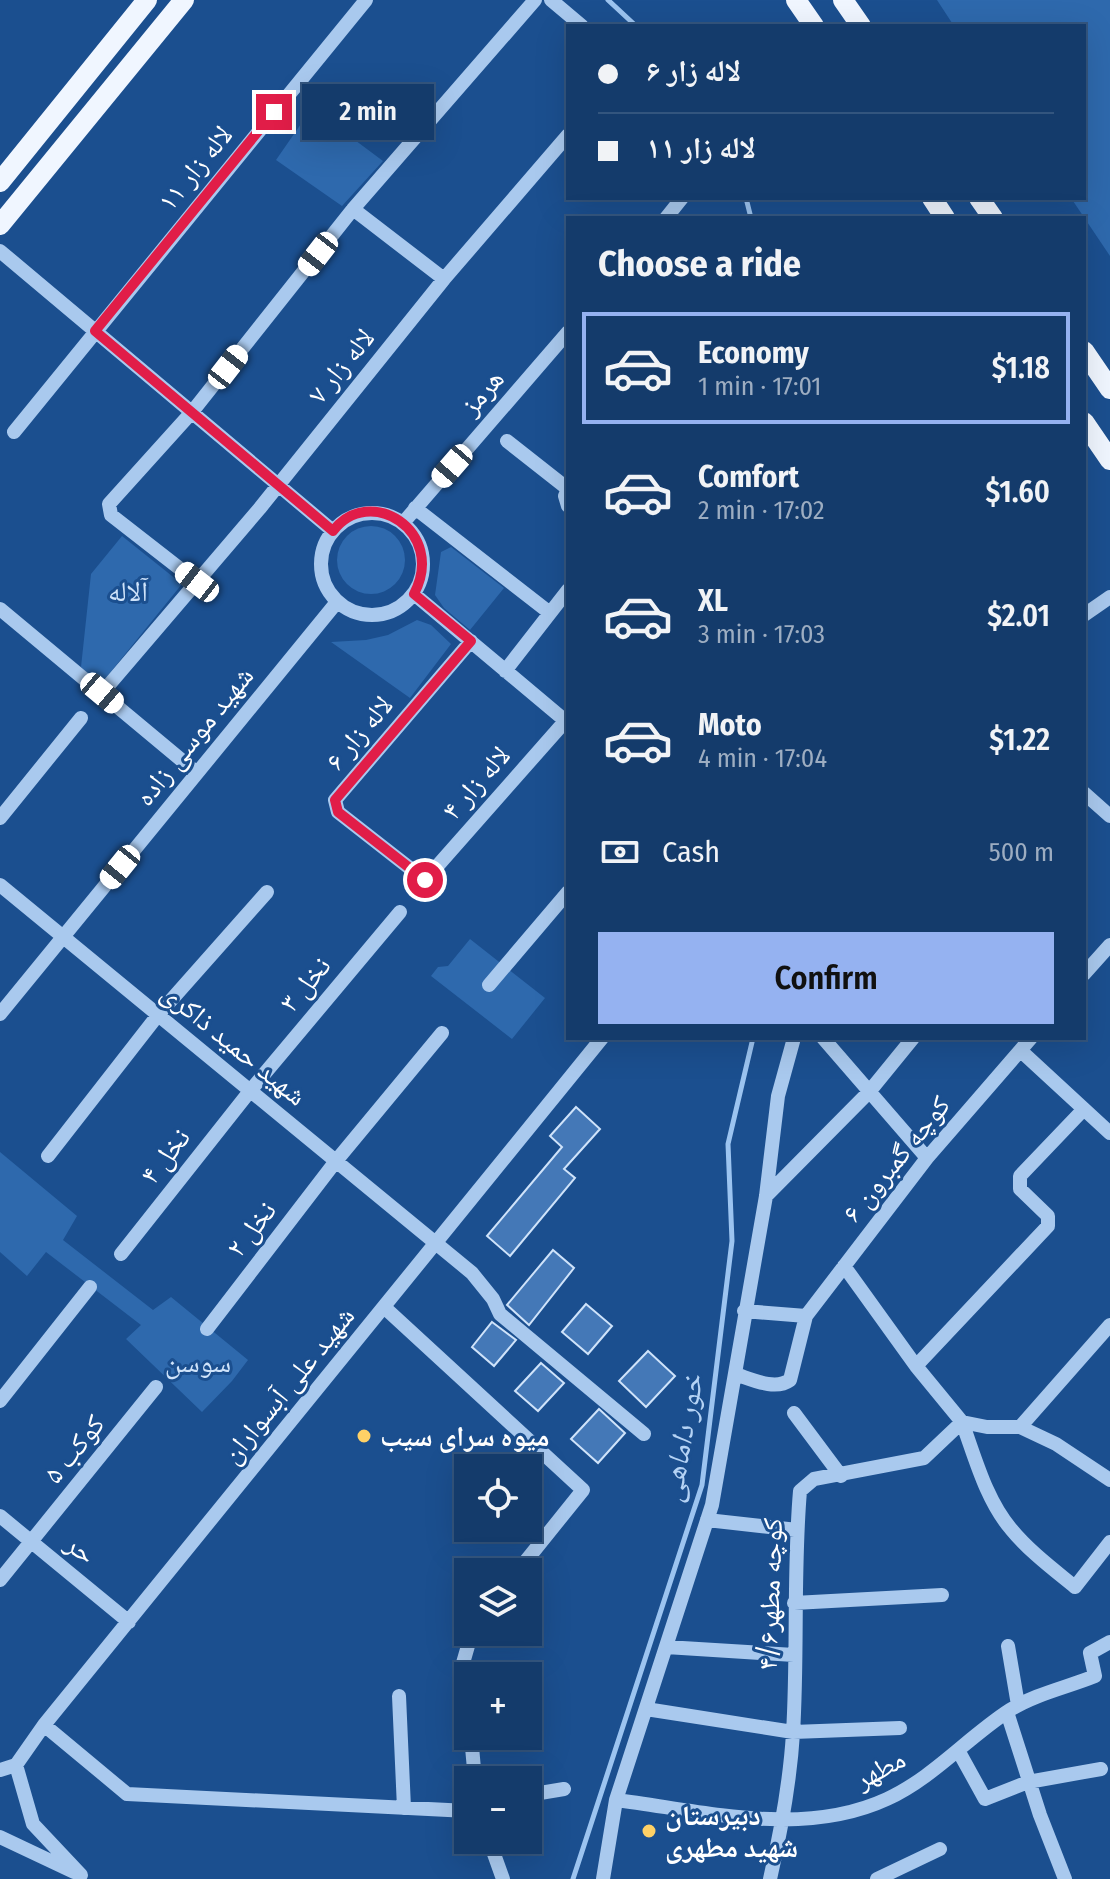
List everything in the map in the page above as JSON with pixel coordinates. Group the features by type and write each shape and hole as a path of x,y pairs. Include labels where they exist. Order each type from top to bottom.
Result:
{"main road":[{"path":"0,182 147,0"},
{"path":"0,225 184,0"},
{"path":"796,0 813,24"},
{"path":"843,0 860,24"},
{"path":"1086,354 1110,389"},
{"path":"1086,425 1110,460"}],"street":[{"name":"لاله زار ۱۱","path":"14,432 366,0"},
{"path":"197,582 111,515 109,504 192,412 353,209 535,0"},
{"path":"551,0 580,24"},
{"name":"لاله زار ۷","path":"102,693 278,486 444,279 566,137"},
{"path":"668,216 680,200"},
{"path":"353,209 444,279"},
{"path":"0,251 333,531"},
{"name":"هرمز","path":"403,523 566,334"},
{"path":"507,441 566,487"},
{"path":"415,508 550,613"},
{"path":"370,512 386,514 403,523 413,532 421,547 424,563 422,580 414,594 394,610 369,616 352,612 337,602 326,588 320,572 320,554 338,524 353,515 370,512"},
{"path":"505,671 566,593"},
{"path":"414,594 566,720"},
{"path":"1086,614 1110,597"},
{"name":"شهید موسی زاده","path":"0,1014 337,602"},
{"path":"0,609 197,773"},
{"name":"لاله زار ۶","path":"425,880 338,812 335,800 471,641"},
{"path":"0,818 81,718"},
{"name":"لاله زار ۴","path":"425,880 566,722"},
{"path":"1086,795 1110,816"},
{"name":"شهید حمید ذاکری","path":"0,885 472,1273 493,1299 500,1314 644,1434"},
{"path":"48,1156 158,1015 267,892"},
{"path":"489,985 566,894"},
{"name":"نخل ۳","path":"250,1091 400,912"},
{"path":"1086,972 1110,945"},
{"name":"نخل ۲","path":"207,1329 336,1161 442,1033"},
{"name":"شهید علی آبسواران","path":"16,1765 44,1725 600,1040"},
{"path":"603,1879 616,1800 707,1520 766,1196 778,1096 793,1040"},
{"path":"825,1040 927,1158"},
{"path":"766,1196 869,1092 911,1040"},
{"name":"کوچه گمبرون ۶","path":"806,1316 927,1158 1029,1040"},
{"path":"1021,1051 1110,1133"},
{"name":"نخل ۴","path":"121,1254 250,1091"},
{"path":"916,1366 1048,1226 1048,1216 1020,1189 1020,1176 1083,1110"},
{"path":"844,1266 916,1366 962,1422 987,1487 1009,1527 1075,1587 1110,1542"},
{"path":"0,1401 90,1287"},
{"path":"384,1307 583,1490 528,1558"},
{"path":"735,1374 784,1385 790,1380 806,1316 744,1311"},
{"path":"1020,1427 1110,1325"},
{"name":"کوکب ۵","path":"0,1580 156,1387"},
{"path":"794,1413 841,1476"},
{"path":"962,1422 987,1427 1020,1427 1056,1444 1110,1480"},
{"name":"کوچه مطهر۴/۶","path":"770,1879 783,1821 793,1732 794,1603 800,1491 814,1479 924,1458 962,1422"},
{"name":"حر","path":"0,1516 129,1622"},
{"path":"707,1520 797,1530"},
{"path":"794,1603 942,1595"},
{"name":"مطهر","path":"616,1800 783,1821 824,1818 857,1810 889,1799 959,1752 1012,1709 1095,1676 1090,1653 1110,1642"},
{"path":"1008,1646 1012,1709 1028,1782 1065,1879"},
{"path":"666,1647 794,1655"},
{"path":"399,1696 404,1808"},
{"path":"646,1709 793,1732 900,1728"},
{"path":"44,1725 127,1794 454,1810"},
{"path":"959,1752 985,1799 1028,1782 1101,1769"},
{"path":"0,1770 16,1765 33,1824 85,1877"},
{"path":"542,1793 564,1789"},
{"path":"0,1837 85,1877"},
{"path":"877,1879 940,1849"},
{"path":"494,1854 503,1879"}],"green space":[{"path":"937,0 1110,0 1110,256 1086,216 1072,200 1086,200 1086,24 953,24"},
{"path":"312,108 383,161 342,206 276,160"},
{"path":"364,526 378,526 390,531 400,541 405,560 400,579 390,589 378,594 364,594 352,589 342,579 337,567 337,553 342,541 352,531"},
{"name":"آلاله","path":"122,536 182,584 100,685 81,667 91,574"},
{"path":"451,547 504,588 470,630 444,608 435,595 441,552"},
{"path":"417,620 431,625 451,644 410,698 331,642 388,635"},
{"path":"470,939 545,998 512,1039 431,976 438,967 448,966"},
{"name":"سوسن","path":"0,1152 77,1216 63,1240 153,1310 171,1297 248,1360 202,1412 126,1339 141,1325 46,1252 27,1276 0,1252"}],"building":[{"path":"576,1107 600,1129 564,1169 575,1178 510,1256 487,1236 562,1147 550,1136"},
{"path":"553,1250 574,1268 529,1325 507,1305"},
{"path":"586,1304 612,1326 588,1354 562,1332"},
{"path":"492,1322 516,1340 494,1366 472,1347"},
{"path":"648,1351 675,1376 646,1407 619,1381"},
{"path":"541,1363 564,1383 538,1411 515,1391"},
{"path":"599,1409 625,1433 598,1463 571,1439"}],"waterway":[{"name":"خور داماهی","path":"608,0 634,24"},
{"name":"خور داماهی","path":"746,200 750,216"},
{"name":"خور داماهی","path":"573,1879 702,1485 732,1241 728,1144 753,1040"}],"place":[{"name":"میوه سرای سیب","path":"364,1436"},
{"name":"دبیرستان شهید مطهری","path":"649,1831"}],"route":[{"path":"274,112 95,331 333,531 353,515 370,512 386,514 413,532 421,547 424,563 422,580 414,594 471,641 335,800 335,806 338,812 425,880"}]}
